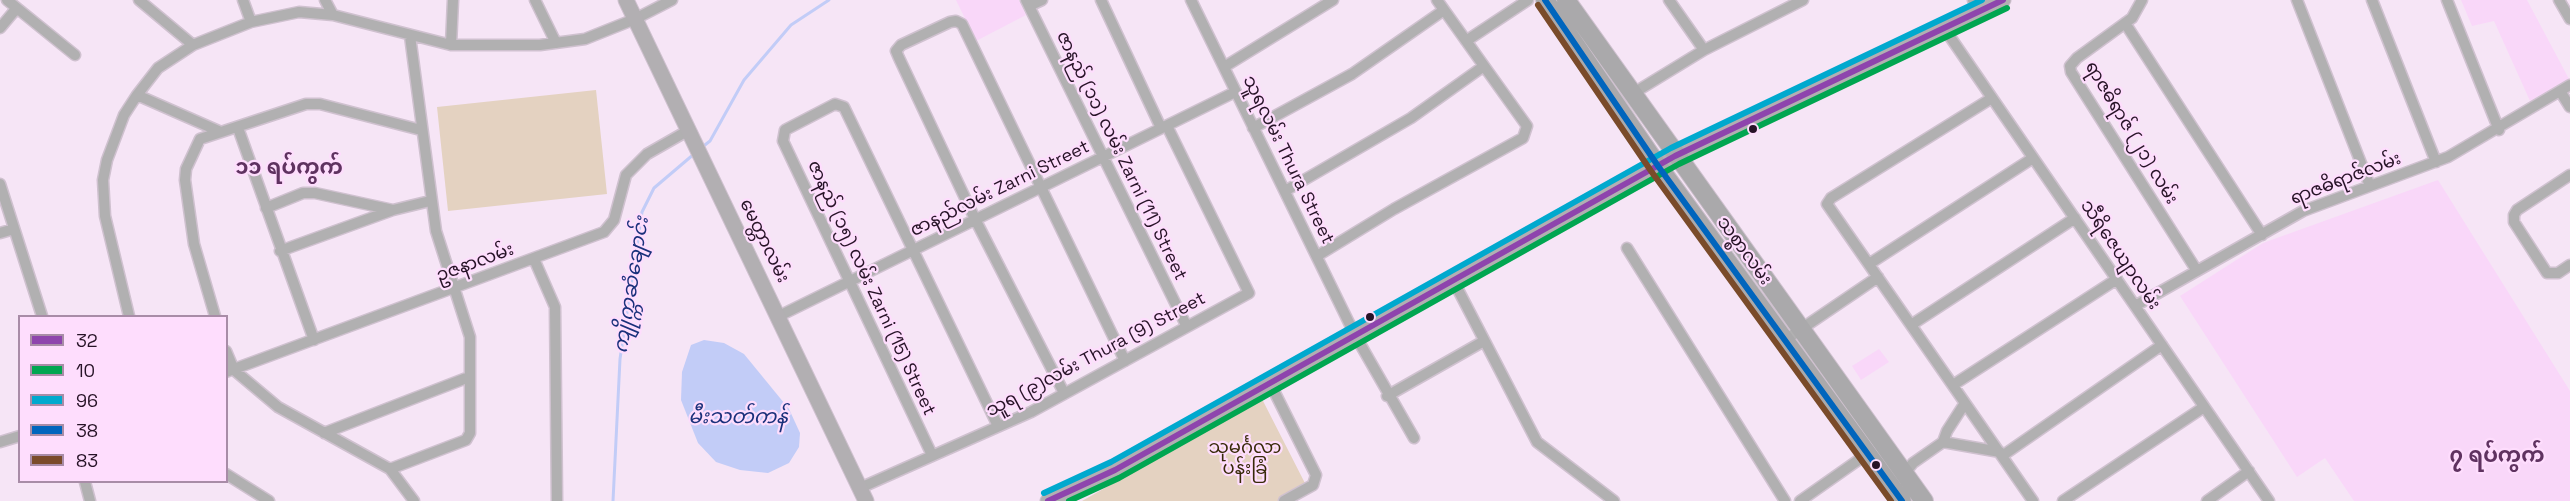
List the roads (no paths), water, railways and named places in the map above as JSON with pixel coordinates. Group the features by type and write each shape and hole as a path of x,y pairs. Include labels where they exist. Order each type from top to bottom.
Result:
{"main road":[{"name":"မေတ္တာလမ်း","path":"626,0 863,495"},
{"name":"သစ္စာလမ်း","path":"1545,0 1658,165 1902,501"},
{"name":"သစ္စာလမ်း","path":"1566,0 1675,156 1924,501"},
{"path":"1048,501 1069,497 1675,156 1944,28 1976,6 2003,0"}],"street":[{"path":"7,0 75,56"},
{"path":"139,0 193,45"},
{"path":"243,0 251,22"},
{"path":"326,0 333,15"},
{"path":"451,45 453,0"},
{"path":"535,0 556,43"},
{"path":"129,315 105,216 103,180 111,143 124,115 158,69 193,45 251,22 299,12 333,15 451,45 518,46 556,43 585,39 672,0"},
{"path":"1028,3 1041,0"},
{"path":"1101,0 1164,127"},
{"path":"1224,67 1333,0"},
{"path":"1317,256 1394,209 1523,138 1527,133 1527,126 1437,0"},
{"path":"1466,41 1528,0"},
{"path":"1669,0 1704,50"},
{"path":"1632,94 1704,50 1803,0"},
{"name":"ရာဇဓိရာဇ် (၂၁) လမ်း","path":"2142,0 2132,18 2077,58 2070,66 2071,72 2197,271"},
{"path":"2297,0 2370,186"},
{"path":"2372,0 2436,162"},
{"path":"2447,0 2499,130"},
{"path":"2559,0 2570,19"},
{"name":"သူရလမ်း Thura Street","path":"1193,1 1354,335 1387,396 1414,438"},
{"name":"ဇာနည် (၁၁) လမ်း Zarni (11) Street","path":"1028,3 1187,327"},
{"path":"0,28 16,9"},
{"path":"1253,128 1352,74 1444,10"},
{"path":"1064,393 975,219 896,51 901,45 956,21 962,24 1125,362"},
{"path":"2125,23 2262,235"},
{"name":"သီရိဇေယျာလမ်း","path":"1944,28 2269,501"},
{"path":"390,469 468,438 469,328 436,231 430,201 410,36"},
{"path":"1285,191 1402,123 1485,66"},
{"name":"ရာဇဓိရာဇ်လမ်း","path":"2135,306 2303,211 2436,162 2499,130 2570,85"},
{"path":"2560,91 2570,107"},
{"name":"ဇာနည်လမ်း Zarni Street","path":"778,316 1235,92"},
{"path":"137,95 221,132"},
{"path":"1992,98 1831,198 1827,204 1830,212 1869,264 2034,501"},
{"path":"215,315 194,244 185,180 196,143 205,136 238,128 299,106 320,104 421,130"},
{"name":"ဇာနည် (၁၅) လမ်း Zarni (15) Street","path":"914,250 840,104 784,130 782,135 932,455"},
{"name":"သူရ (၉)လမ်း Thura (9) Street","path":"863,495 932,455 998,426 1125,362 1249,292 1164,127"},
{"path":"238,128 280,251 314,340"},
{"name":"ဥဇနာလမ်း","path":"230,371 604,232 614,220 626,175 647,154 688,130"},
{"path":"1869,264 2034,158"},
{"path":"2570,175 2517,210 2514,215 2514,222 2547,273 2558,273 2570,265"},
{"path":"0,184 42,315"},
{"path":"266,208 303,193 315,193 393,210"},
{"path":"280,251 393,210 430,201"},
{"path":"1911,325 2075,218"},
{"path":"0,234 14,229"},
{"path":"1627,248 1785,501"},
{"path":"914,250 998,426"},
{"path":"534,259 555,307 556,501"},
{"path":"1785,340 1878,277"},
{"path":"1953,385 2117,279"},
{"path":"1453,280 1537,442 1614,501"},
{"path":"1387,396 1484,341"},
{"path":"1943,442 2001,454 2162,345"},
{"path":"230,371 278,407 390,469 414,501"},
{"path":"324,433 469,377"},
{"path":"1270,383 1316,475 1313,485 1284,501"},
{"path":"1904,474 1912,463 1943,442 1965,403"},
{"path":"2062,501 2204,407"},
{"path":"0,442 18,437"},
{"path":"1800,501 1867,453"},
{"path":"2207,501 2249,471"},
{"path":"228,475 269,501"},
{"path":"85,483 90,501"}],"water":[{"name":"မီးသတ်ကန်","path":"704,340 724,343 744,354 789,409 800,433 799,447 789,463 768,473 740,470 716,462 698,443 681,400 682,372 691,345"}],"waterway":[{"name":"ကျိုက္ကဆံချောင်း","path":"701,148 710,141 744,80 791,25 829,0"},
{"name":"ကျိုက္ကဆံချောင်း","path":"613,501 620,359 642,212 654,188 694,154"}],"district":[{"name":"၁၁ ရပ်ကွက်","path":"289,168"},
{"name":"၇ ရပ်ကွက်","path":"2497,456"}],"park label":[{"name":"သုမင်္ဂလာ ပန်းခြံ","path":"1245,458"}]}
